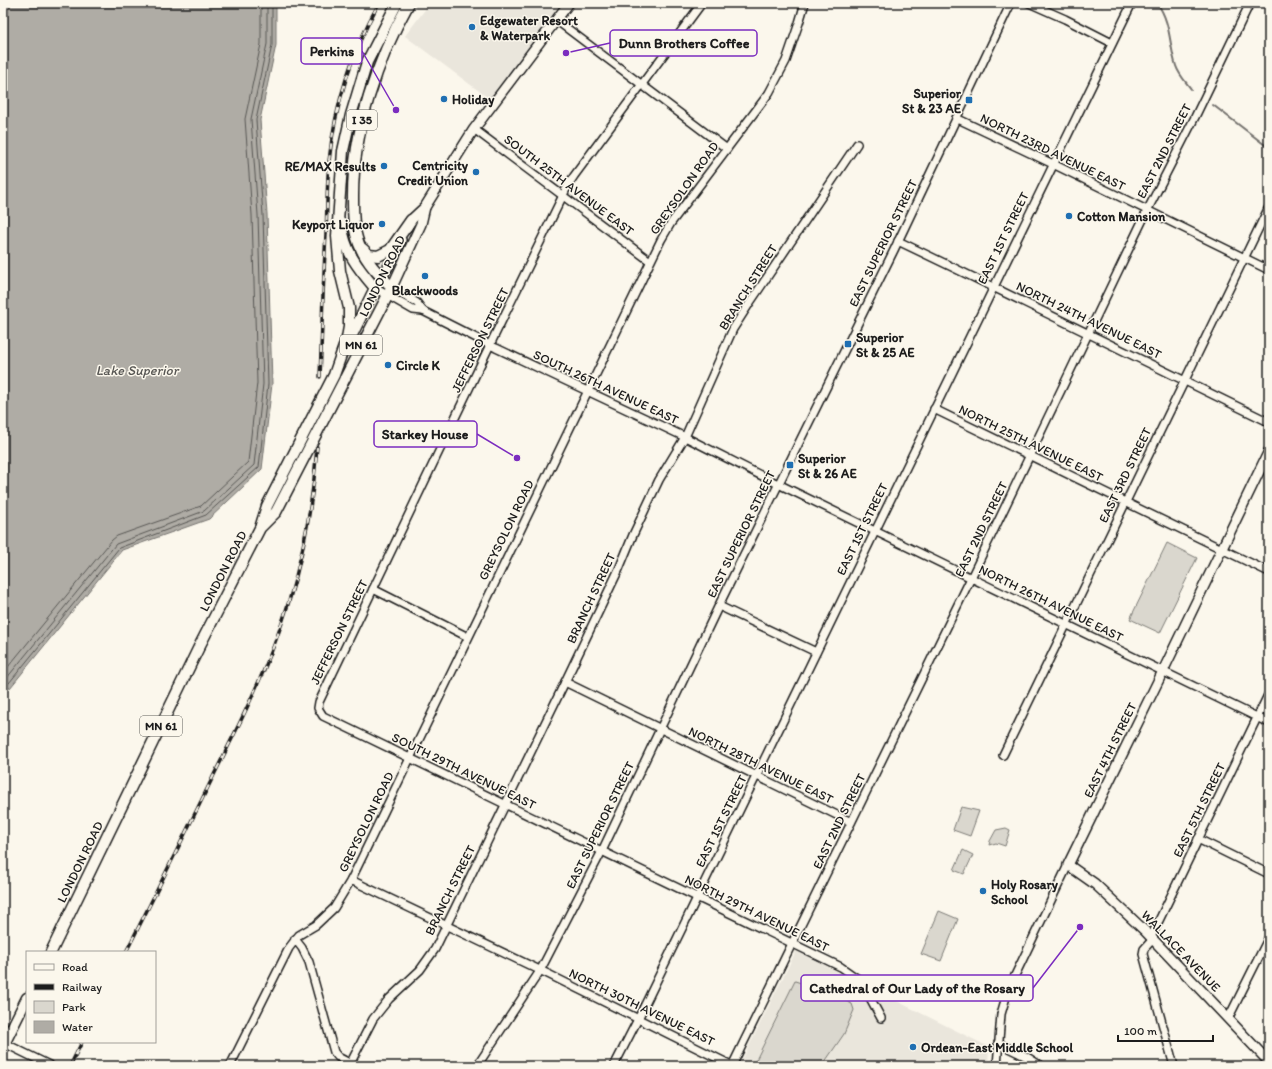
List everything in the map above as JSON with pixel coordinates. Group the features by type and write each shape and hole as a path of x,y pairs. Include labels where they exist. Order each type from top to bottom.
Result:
{"highway":[{"name":"I 35","path":"375,288 353,261 341,225 339,207 343,152 351,115 367,62 397,3"},
{"name":"I 35","path":"382,277 370,265 359,244 352,213 353,180 360,125 382,60 409,3"},
{"path":"334,375 347,338 349,317 348,302 339,261 337,236 339,207"},
{"path":"359,244 369,255 378,256 390,250 411,220"},
{"path":"382,277 390,292"},
{"name":"LONDON ROAD","path":"334,375 345,348 375,288"},
{"name":"LONDON ROAD","path":"51,951 199,647 260,528 276,512 390,292"},
{"name":"MN 61","path":"260,528 267,506 334,375"},
{"path":"4,1045 26,1000"}],"main road":[{"name":"LONDON ROAD","path":"375,288 411,220 425,207 474,129 569,3"},
{"name":"LONDON ROAD","path":"390,292 421,224 425,207"},
{"name":"EAST 4TH STREET","path":"1068,865 1269,451"},
{"name":"WALLACE AVENUE","path":"1068,865 1095,884 1152,938 1269,1062"}],"street":[{"name":"JEFFERSON STREET","path":"318,709 319,702 490,345 574,176 702,3"},
{"name":"GREYSOLON ROAD","path":"230,1066 289,948 295,939 303,932 316,925 328,915 337,904 351,880 650,261 671,222 769,93 780,74 797,30 805,3"},
{"name":"EAST SUPERIOR STREET","path":"477,1066 540,971 602,851 719,606 898,242 1011,3"},
{"path":"1029,3 1065,19 1112,43"},
{"name":"EAST 1ST STREET","path":"614,1066 1132,3"},
{"name":"EAST 2ND STREET","path":"733,1066 971,578 1147,211 1195,117 1250,3"},
{"path":"556,20 726,149"},
{"name":"NORTH 23RD AVENUE EAST","path":"956,118 1269,270"},
{"name":"SOUTH 25TH AVENUE EAST","path":"474,129 650,261"},
{"name":"BRANCH STREET","path":"351,1065 373,1019 389,999 409,981 426,962 446,926 619,569 659,480 685,437 738,322 857,144"},
{"name":"EAST 3RD STREET","path":"1003,755 1269,207"},
{"name":"NORTH 24TH AVENUE EAST","path":"898,242 1269,422"},
{"path":"375,288 390,292"},
{"name":"SOUTH 26TH AVENUE EAST","path":"390,292 412,310 423,311 490,345 685,437 779,485"},
{"name":"SOUTH 26TH AVENUE EAST","path":"390,292 417,303 423,311"},
{"name":"NORTH 25TH AVENUE EAST","path":"934,409 1269,572"},
{"name":"NORTH 26TH AVENUE EAST","path":"779,485 1269,722"},
{"path":"373,589 468,637"},
{"path":"719,606 816,652"},
{"name":"NORTH 28TH AVENUE EAST","path":"565,682 851,822"},
{"name":"EAST 5TH STREET","path":"1174,1066 1143,954 1144,949 1152,938 1269,693"},
{"name":"SOUTH 29TH AVENUE EAST","path":"318,709 323,716 506,803 602,851"},
{"path":"1198,839 1269,874"},
{"name":"NORTH 29TH AVENUE EAST","path":"602,851 841,967 858,979 868,992 881,1018"},
{"name":"EAST 4TH STREET","path":"998,1066 998,1044 1002,1008 1008,990 1068,865"},
{"name":"NORTH 30TH AVENUE EAST","path":"351,880 733,1066"},
{"path":"1228,1019 1269,937"},
{"path":"295,939 302,948 309,962 334,1052 338,1057 351,1065"},
{"path":"998,1044 1027,1057 1041,1066"},
{"path":"4,1045 51,1066"}],"shaded area":[{"path":"430,3 562,3 491,100 405,36"},
{"path":"796,951 989,1047 988,1066 739,1066"}],"green space":[{"path":"1167,543 1197,558 1160,633 1130,619"},
{"path":"961,807 979,811 970,836 953,830"},
{"path":"1006,828 1010,830 1005,846 996,843 989,845 996,830"},
{"path":"963,850 973,855 964,874 954,870"},
{"path":"939,911 958,919 941,961 921,954"},
{"path":"795,981 829,992 852,1004 854,1010 844,1034 822,1066 753,1066"}],"water":[{"name":"Lake Superior","path":"3,3 276,3 276,45 260,120 267,214 272,384 262,469 209,519 122,550 10,688 3,689"}],"waterway":[{"path":"1157,3 1165,18 1177,69 1191,89"},
{"path":"1213,105 1269,148"}],"railway":[{"path":"320,377 328,179 332,140 340,99 346,79 369,21 379,3"},
{"path":"126,951 244,714 267,663 297,572 310,510 317,447"},
{"path":"70,1066 82,1043"}],"place":[{"name":"Edgewater Resort & Waterpark","path":"472,27"},
{"name":"Dunn Brothers Coffee","path":"566,53"},
{"name":"Holiday","path":"444,99"},
{"name":"Superior St & 23 AE","path":"969,100"},
{"name":"Perkins","path":"396,110"},
{"name":"RE/MAX Results","path":"384,166"},
{"name":"Centricity Credit Union","path":"476,172"},
{"name":"Cotton Mansion","path":"1069,216"},
{"name":"Keyport Liquor","path":"382,224"},
{"name":"Blackwoods","path":"425,276"},
{"name":"Superior St & 25 AE","path":"848,344"},
{"name":"Circle K","path":"388,365"},
{"name":"Starkey House","path":"517,458"},
{"name":"Superior St & 26 AE","path":"790,465"},
{"name":"Holy Rosary School","path":"983,891"},
{"name":"Cathedral of Our Lady of the Rosary","path":"1080,927"},
{"name":"Ordean-East Middle School","path":"913,1047"}]}
